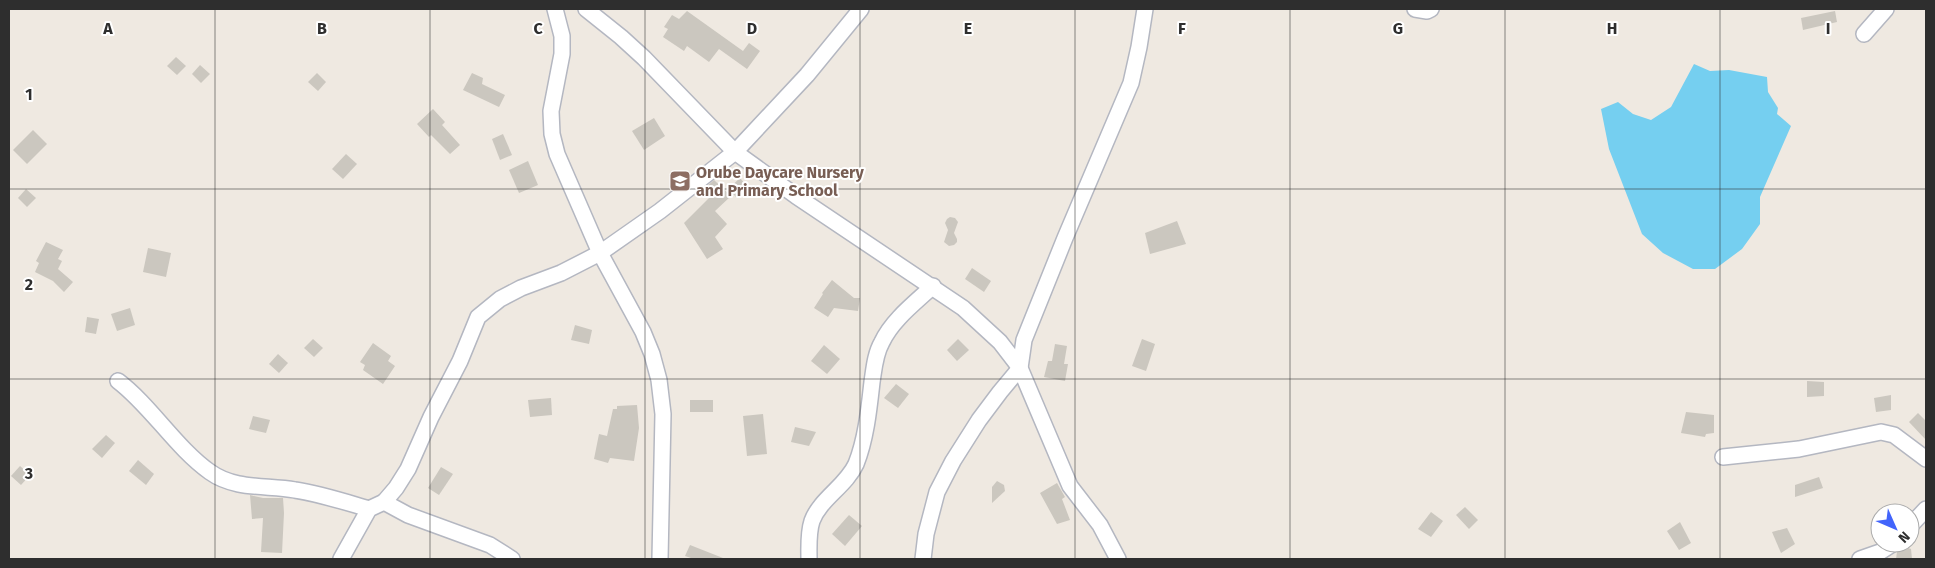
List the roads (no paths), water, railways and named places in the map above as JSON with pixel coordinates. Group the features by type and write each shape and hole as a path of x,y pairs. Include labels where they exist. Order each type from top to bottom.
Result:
{"street":[{"path":"555,9 562,36 562,54 552,111 552,134 557,154 600,253 643,332 652,354 659,380 663,414 660,559"},
{"path":"586,9 644,58 735,152 796,196 933,286 963,308 1000,342 1020,368 1070,486 1100,525 1118,559"},
{"path":"341,559 369,509 384,502 408,469 431,417 460,361 478,317 500,299 521,288 562,273 600,253 660,211 735,152 808,75 861,9"},
{"path":"923,559 926,534 937,492 953,461 980,420 1020,368 1024,340 1131,83 1145,9"},
{"path":"1415,9 1427,11 1430,9"},
{"path":"1864,34 1886,9"},
{"path":"809,559 809,539 812,521 855,465 862,445 875,361 882,342 894,324 933,286"},
{"path":"1000,342 1024,340"},
{"path":"118,381 127,388 163,428 210,472 226,481 245,485 292,489 369,509"},
{"path":"1723,458 1799,449 1881,432 1894,435 1926,459"},
{"path":"384,502 408,515 490,544 512,559"},
{"path":"1860,559 1877,553"}],"water":[{"path":"1694,64 1710,71 1729,70 1767,77 1768,92 1778,108 1777,114 1791,126 1760,197 1760,224 1742,249 1715,269 1693,269 1663,253 1642,234 1609,149 1601,109 1618,102 1633,114 1651,120 1671,107"}],"place":[{"name":"Orube Daycare Nursery and Primary School","path":"680,181"}]}
